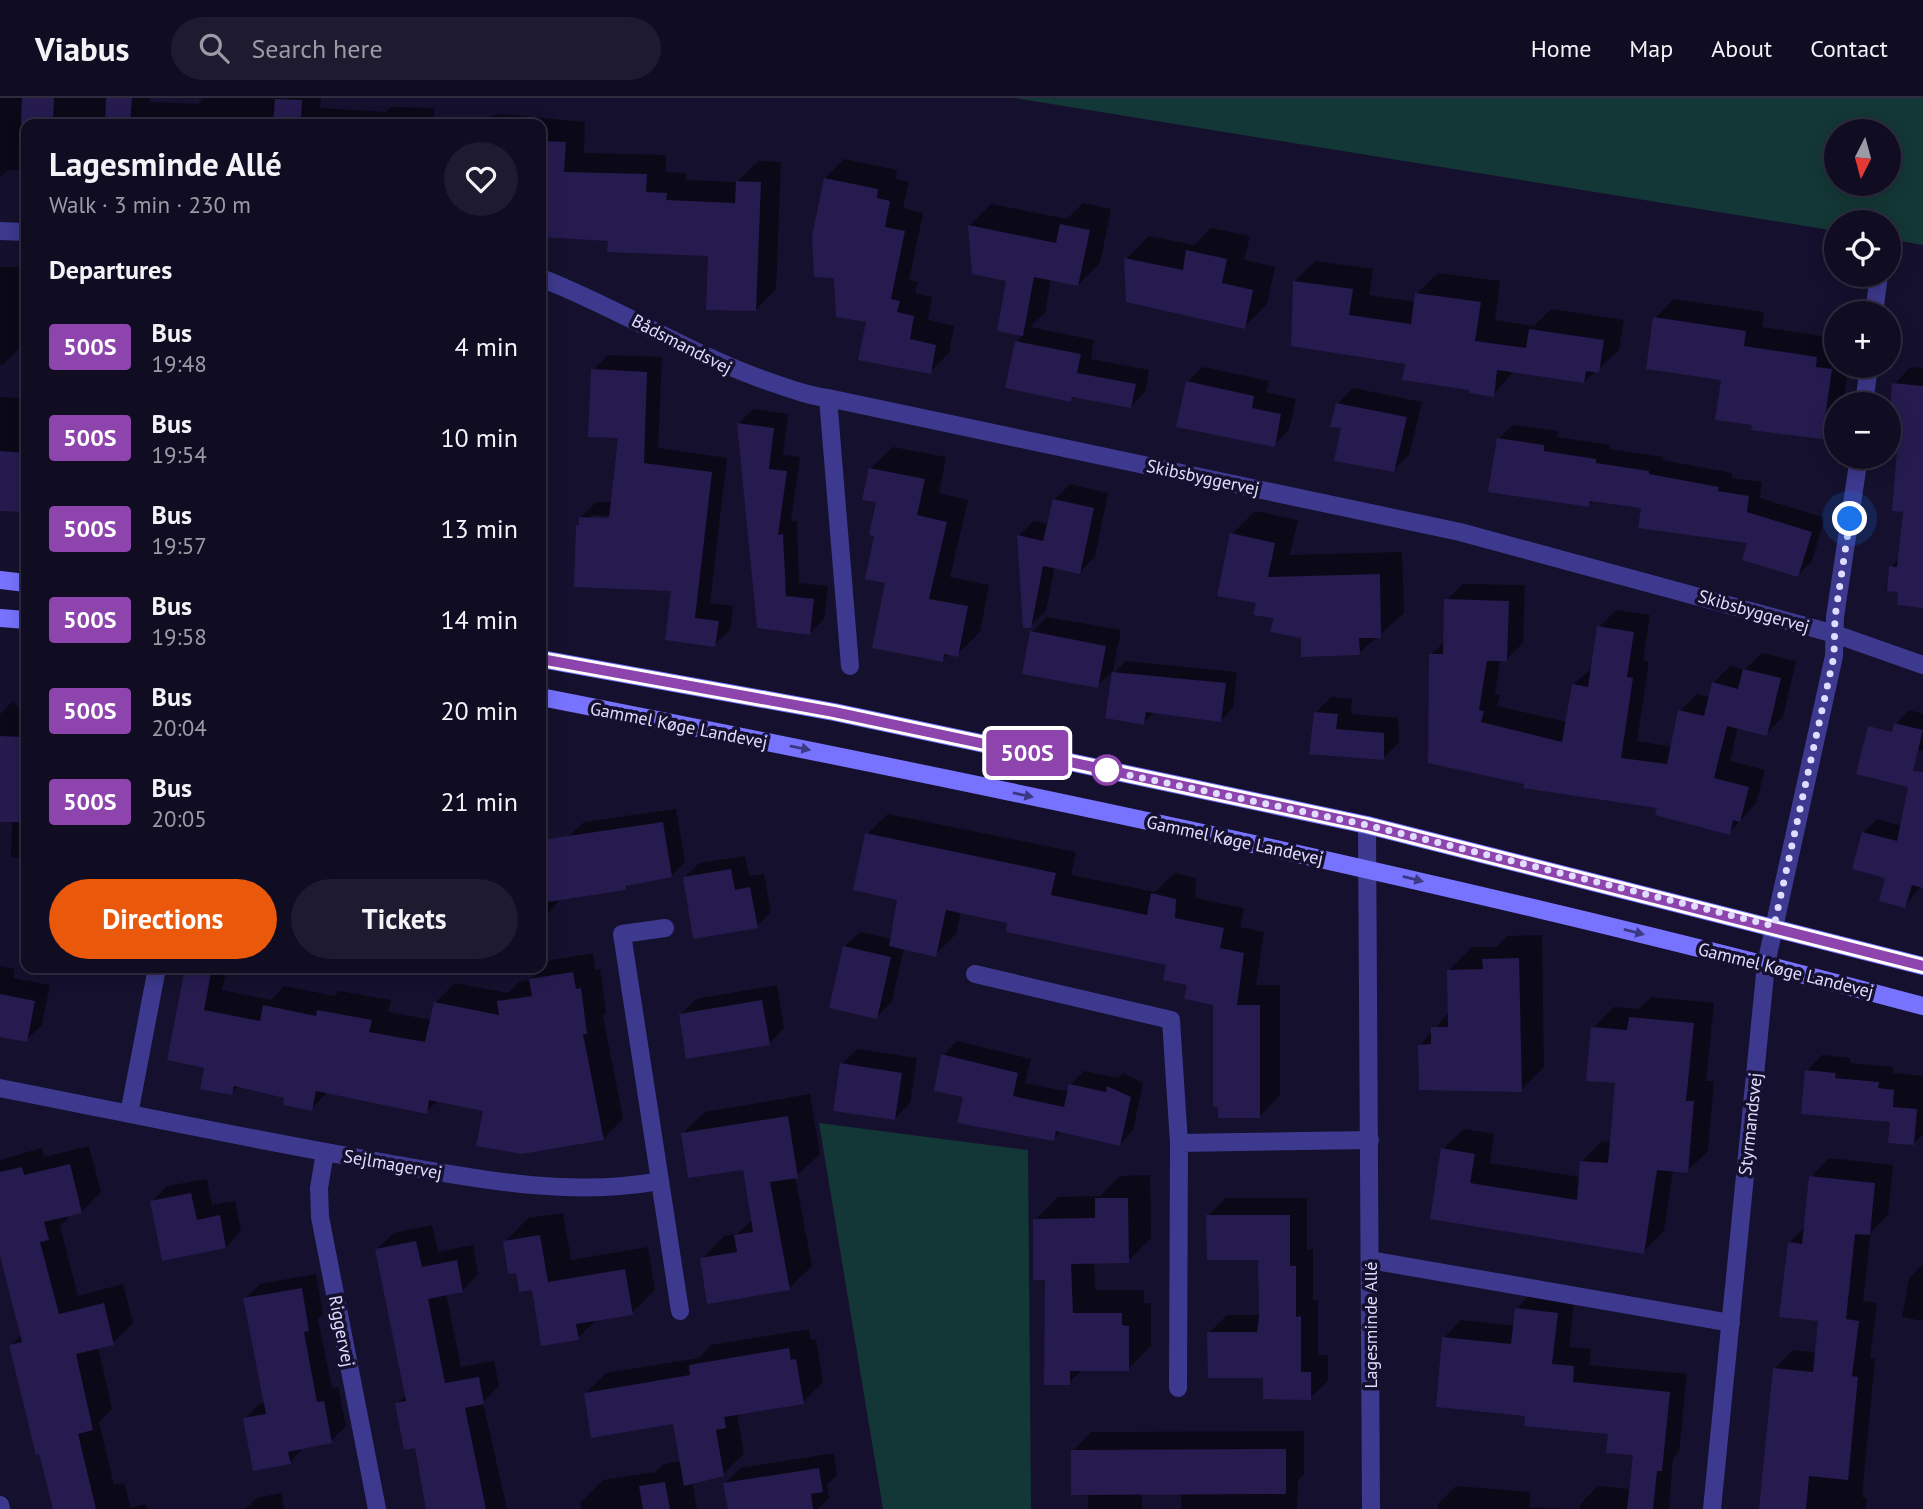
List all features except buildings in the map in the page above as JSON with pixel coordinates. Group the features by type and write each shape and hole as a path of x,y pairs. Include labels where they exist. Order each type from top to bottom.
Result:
{"main road":[{"path":"0,580 21,582"},
{"path":"0,618 21,620"},
{"path":"546,660 834,712 1367,825 1774,926 1923,967"},
{"name":"Gammel Køge Landevej","path":"546,698 828,754 1367,868 1766,964 1923,1006"}],"street":[{"path":"0,231 21,232"},
{"name":"Bådsmandsvej","path":"546,280 579,292 738,372 828,398"},
{"path":"828,398 850,666"},
{"name":"Skibsbyggervej","path":"828,398 1460,532 1835,634 1923,665"},
{"name":"Skibsbyggervej","path":"1774,926 1834,656 1857,469"},
{"name":"Lagesminde Allé","path":"1367,825 1371,1509"},
{"name":"Styrmandsvej","path":"1712,1509 1766,964 1774,926"},
{"path":"665,928 622,934 680,1311"},
{"path":"129,1114 156,973"},
{"path":"975,974 1171,1020 1179,1143 1178,1388"},
{"name":"Sejlmagervej","path":"0,1088 325,1152 517,1185 629,1187 660,1181"},
{"path":"1179,1143 1370,1140"},
{"name":"Riggervej","path":"325,1152 319,1188 320,1217 377,1509"},
{"path":"1370,1260 1731,1323"}],"green space":[{"path":"1015,98 1923,98 1923,245 1901,241 1901,210 1824,210 1824,229"},
{"path":"819,1123 1028,1150 1031,1509 883,1509"}],"bus line":[{"name":"500S","path":"546,660 834,712 1367,825 1774,926 1923,966"}],"route":[{"path":"1107,770 1100,769 1367,825 1774,926 1834,656 1835,617 1850,519"}]}
